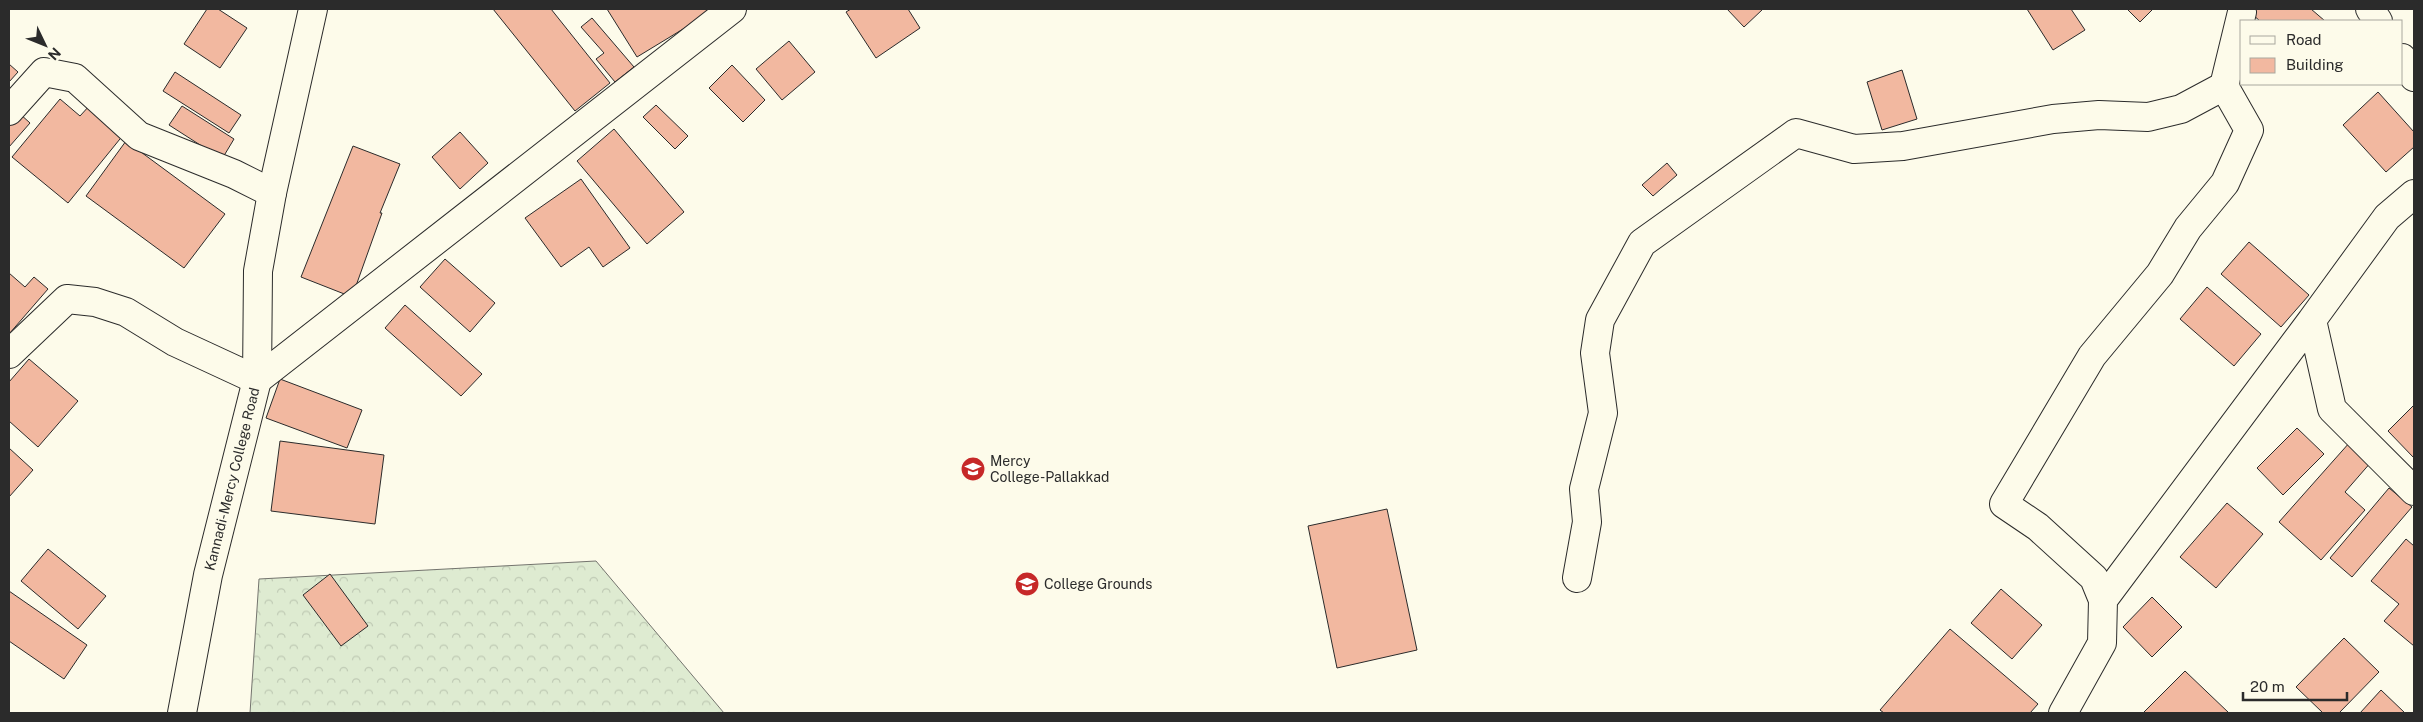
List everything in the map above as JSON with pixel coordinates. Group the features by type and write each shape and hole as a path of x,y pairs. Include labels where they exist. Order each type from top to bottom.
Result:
{"street":[{"name":"Kannadi-Mercy College Road","path":"182,713 208,575 258,380 258,271 272,193 313,9"},
{"path":"9,354 67,298 95,302 126,312 175,342 258,380 732,9"},
{"path":"2370,9 2377,20"},
{"path":"2240,20 2242,12"},
{"path":"2063,713 2102,643 2103,600 2094,578 2038,528 2004,504 2092,356 2160,274 2188,228 2225,183 2249,130 2224,86 2240,20"},
{"path":"2403,60 2414,77"},
{"path":"9,111 44,72 75,78 139,136 234,174 272,193"},
{"path":"1577,578 1587,522 1584,489 1603,413 1595,353 1600,320 1642,243 1796,133 1854,149 1903,146 2053,119 2099,115 2148,117 2181,109 2224,86"},
{"path":"2103,600 2388,217 2414,194"},
{"path":"2312,320 2332,409 2414,491"}],"green space":[{"path":"596,561 724,713 250,713 259,579"}],"building":[{"path":"207,9 218,9 247,28 220,68 184,44"},
{"path":"493,9 551,9 610,83 575,111"},
{"path":"607,9 716,9 637,57"},
{"path":"851,9 908,9 920,28 876,58 846,12"},
{"path":"1727,9 1763,9 1744,27"},
{"path":"2027,9 2071,9 2085,30 2053,50"},
{"path":"2127,9 2153,9 2140,22"},
{"path":"2246,9 2311,9 2324,20 2259,20"},
{"path":"592,18 634,67 615,82 596,59 604,53 581,27"},
{"path":"789,41 815,72 782,100 756,69"},
{"path":"9,64 18,72 9,82"},
{"path":"732,65 765,100 743,122 709,88"},
{"path":"1902,70 1917,119 1882,130 1867,82"},
{"path":"175,72 241,115 229,133 163,91"},
{"path":"2378,92 2414,132 2414,147 2386,172 2343,125"},
{"path":"60,99 80,116 90,105 124,134 68,203 12,157"},
{"path":"656,105 688,136 675,149 643,117"},
{"path":"182,106 234,139 222,159 169,125"},
{"path":"19,113 30,123 9,147 9,124"},
{"path":"614,129 684,212 647,244 577,161"},
{"path":"460,132 488,163 460,189 432,157"},
{"path":"126,141 225,214 184,268 86,196"},
{"path":"353,146 400,164 380,213 382,213 352,297 301,277"},
{"path":"1667,163 1677,175 1653,196 1642,185"},
{"path":"581,179 630,248 603,267 589,247 561,267 525,218"},
{"path":"2249,242 2309,295 2281,327 2221,274"},
{"path":"445,259 495,303 470,332 420,287"},
{"path":"9,273 25,287 34,277 48,289 9,334"},
{"path":"2207,287 2261,334 2234,366 2180,319"},
{"path":"405,305 482,374 461,396 385,328"},
{"path":"29,359 78,401 38,447 9,421 9,382"},
{"path":"280,379 362,410 347,448 266,418"},
{"path":"2414,405 2414,458 2388,431"},
{"path":"2297,428 2324,454 2283,495 2257,468"},
{"path":"280,441 384,455 375,524 271,511"},
{"path":"2350,442 2372,461 2345,492 2365,510 2321,560 2279,522"},
{"path":"9,448 33,470 9,497"},
{"path":"2389,488 2412,507 2352,577 2330,558"},
{"path":"2227,503 2263,534 2216,588 2180,557"},
{"path":"1387,509 1417,650 1337,668 1308,526"},
{"path":"2406,539 2414,546 2414,646 2384,621 2399,604 2371,581"},
{"path":"48,549 106,596 78,629 21,581"},
{"path":"330,574 368,626 341,646 303,595"},
{"path":"2001,589 2042,625 2012,659 1971,623"},
{"path":"9,591 87,645 64,679 9,641"},
{"path":"2152,597 2182,627 2152,657 2123,627"},
{"path":"1950,629 2038,704 2030,713 1884,713 1880,710"},
{"path":"2344,638 2379,672 2339,713 2323,713 2296,687"},
{"path":"2185,671 2229,713 2143,713"},
{"path":"2381,690 2405,713 2360,713"}],"place":[{"name":"Mercy College-Pallakkad","path":"973,469"},
{"name":"College Grounds","path":"1027,584"}]}
